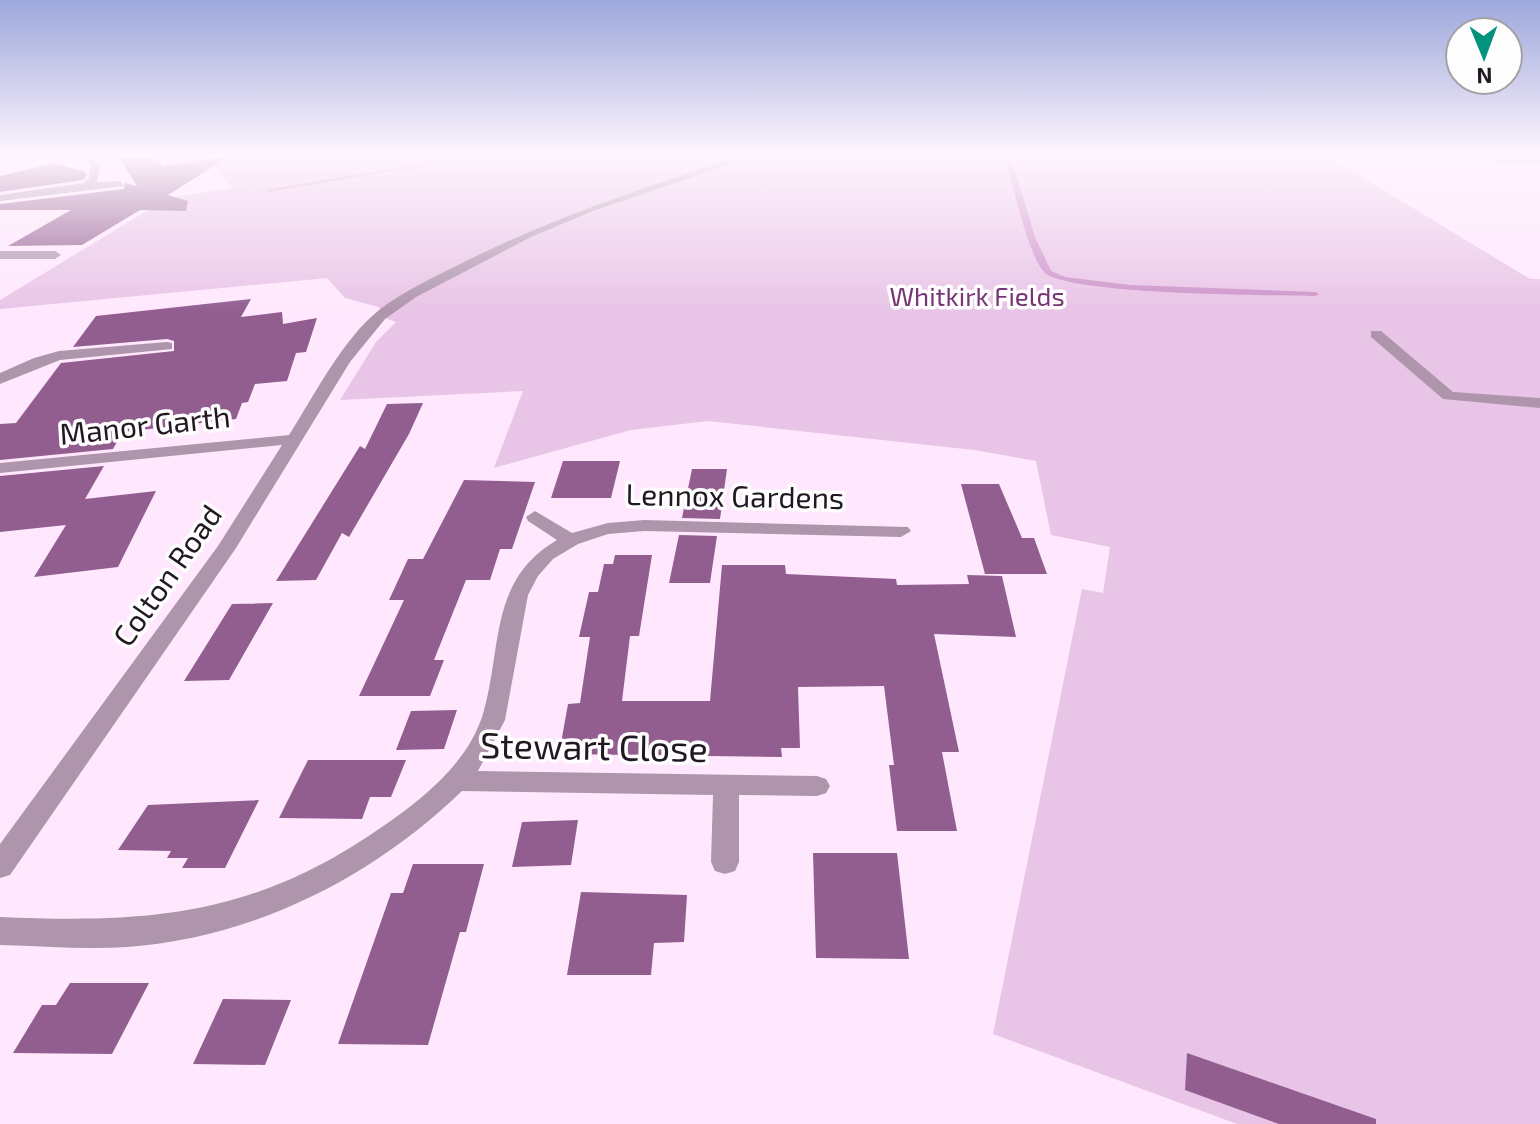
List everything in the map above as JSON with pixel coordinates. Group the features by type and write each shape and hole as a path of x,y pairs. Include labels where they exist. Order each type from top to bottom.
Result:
{"street":[{"path":"10,211 17,206"},
{"name":"Colton Road","path":"0,866 226,548 344,360 380,316 411,294 527,235 597,206"},
{"path":"0,255 55,255"},
{"path":"1376,334 1449,396 1540,403"},
{"path":"0,379 19,367 48,356 165,353 182,335"},
{"name":"Manor Garth","path":"0,468 296,439"},
{"path":"535,517 570,540"},
{"name":"Lennox Gardens","path":"0,931 119,933 166,929 239,913 341,866 415,819 459,781 480,750 493,719 505,636 515,599 535,565 570,540 610,527 653,523 692,528 901,531"},
{"name":"Stewart Close","path":"459,781 817,786"},
{"name":"Stewart Close","path":"725,862 726,786"}],"green space":[{"name":"Whitkirk Fields","path":"154,206 1410,206 1530,279 1540,279 1540,1124 1237,1124 993,1034 1082,589 1103,593 1110,547 1051,535 1036,461 974,450 708,421 631,430 494,468 523,391 340,400 376,342 396,322 380,316 379,307 345,298 327,278 0,309 0,300"}],"building":[{"path":"0,206 187,206 186,211 140,210 82,245 8,246 71,210 0,210"},
{"path":"251,299 241,317 282,312 283,324 317,318 306,352 296,353 287,381 255,384 248,402 242,403 236,419 123,432 113,449 0,460 0,424 16,423 61,363 174,351 174,341 167,339 73,347 96,316"},
{"path":"423,403 409,434 349,537 342,533 316,580 276,581 360,446 365,449 387,404"},
{"path":"563,461 620,461 611,498 551,498"},
{"path":"104,466 85,499 156,491 118,567 34,577 66,525 0,532 0,476"},
{"path":"692,469 727,469 720,519 682,518"},
{"path":"464,480 535,482 512,549 500,549 490,580 466,580 434,660 444,660 430,696 359,696 404,600 389,600 408,559 423,559"},
{"path":"961,484 999,484 1022,538 1034,538 1047,574 985,574"},
{"path":"679,535 717,536 710,583 669,583"},
{"path":"615,555 652,555 639,636 630,636 622,701 710,701 722,565 785,565 786,574 896,579 897,585 969,584 967,575 1002,576 1016,637 934,634 959,752 942,752 957,831 897,831 889,765 894,765 884,686 798,687 800,748 781,748 782,757 559,754 568,704 580,703 590,637 579,637 589,592 598,592 604,564 613,564"},
{"path":"273,603 229,680 184,681 232,604"},
{"path":"457,710 444,749 396,750 411,711"},
{"path":"308,760 406,760 391,797 370,797 362,819 279,818"},
{"path":"259,800 225,868 182,868 188,858 167,858 171,851 118,850 148,805"},
{"path":"578,820 571,865 512,867 522,822"},
{"path":"813,853 897,853 909,959 816,958"},
{"path":"413,864 484,864 466,932 460,932 428,1045 338,1044 391,893 403,893"},
{"path":"581,892 687,895 684,942 654,943 651,975 567,975"},
{"path":"70,983 149,983 112,1054 13,1053 42,1005 56,1005"},
{"path":"223,999 291,1000 265,1065 193,1064"},
{"path":"1187,1053 1376,1119 1376,1124 1279,1124 1185,1090"}],"waterway":[{"path":"1022,206 1043,265 1048,273 1064,279 1130,287 1315,294"}]}
